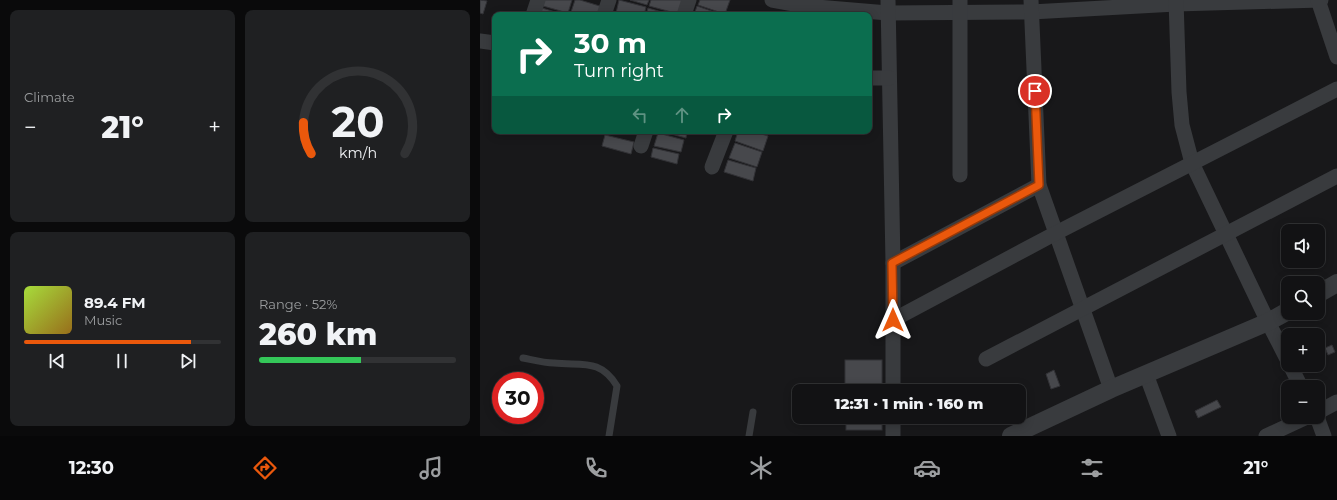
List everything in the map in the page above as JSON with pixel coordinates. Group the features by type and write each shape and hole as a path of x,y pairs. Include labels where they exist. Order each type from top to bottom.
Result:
{"street":[{"path":"535,12 538,0"},
{"path":"605,12 609,0"},
{"path":"685,12 689,0"},
{"path":"774,6 1031,6 1319,0 1337,58"},
{"path":"1176,2 1179,92 1182,125 1192,163 1281,347"},
{"path":"888,6 893,384"},
{"path":"960,6 960,175"},
{"path":"1031,6 1039,185 1111,389"},
{"path":"480,41 492,43"},
{"path":"872,78 889,78"},
{"path":"893,320 1192,163 1337,90"},
{"path":"641,146 645,134"},
{"path":"712,167 725,134"},
{"path":"986,359 1225,233 1337,176"},
{"path":"892,263 1039,185"},
{"path":"1325,290 1337,283"},
{"path":"1020,434 1111,389 1268,322 1281,315"},
{"path":"1146,374 1169,436"},
{"path":"1325,408 1337,402"},
{"path":"893,424 893,436"},
{"path":"1266,436 1292,424"},
{"path":"1319,424 1324,436"}],"lane":[{"path":"523,358 554,364 582,363 602,368 611,376 617,386 609,436"},
{"path":"749,436 753,412"}],"building":[{"path":"480,0 487,1 483,14 480,13"},
{"path":"544,0 572,0 568,12 543,6"},
{"path":"575,0 580,0 603,7 602,12 571,12"},
{"path":"619,0 646,7 645,12 616,12"},
{"path":"630,0 649,0 647,5"},
{"path":"651,0 683,0 680,12 672,12 649,6"},
{"path":"700,0 730,0 726,12 719,12 698,5"},
{"path":"697,6 714,12 695,12"},
{"path":"542,8 555,12 541,12"},
{"path":"648,8 662,12 647,12"},
{"path":"658,134 684,140 681,152 654,146"},
{"path":"671,134 687,134 686,138"},
{"path":"737,134 762,134 768,136 763,151 735,141"},
{"path":"605,135 634,142 631,154 602,146"},
{"path":"735,143 762,152 757,167 729,158"},
{"path":"653,148 679,154 677,164 651,157"},
{"path":"728,160 756,168 753,181 724,172"},
{"path":"1332,345 1335,352 1328,355 1325,348"},
{"path":"845,360 882,360 882,384 845,384"},
{"path":"1054,370 1060,386 1051,389 1046,374"},
{"path":"1217,400 1221,407 1198,418 1195,411"},
{"path":"846,424 882,424 882,430 846,430"}],"route":[{"path":"893,320 892,263 1039,185 1035,91"}]}
